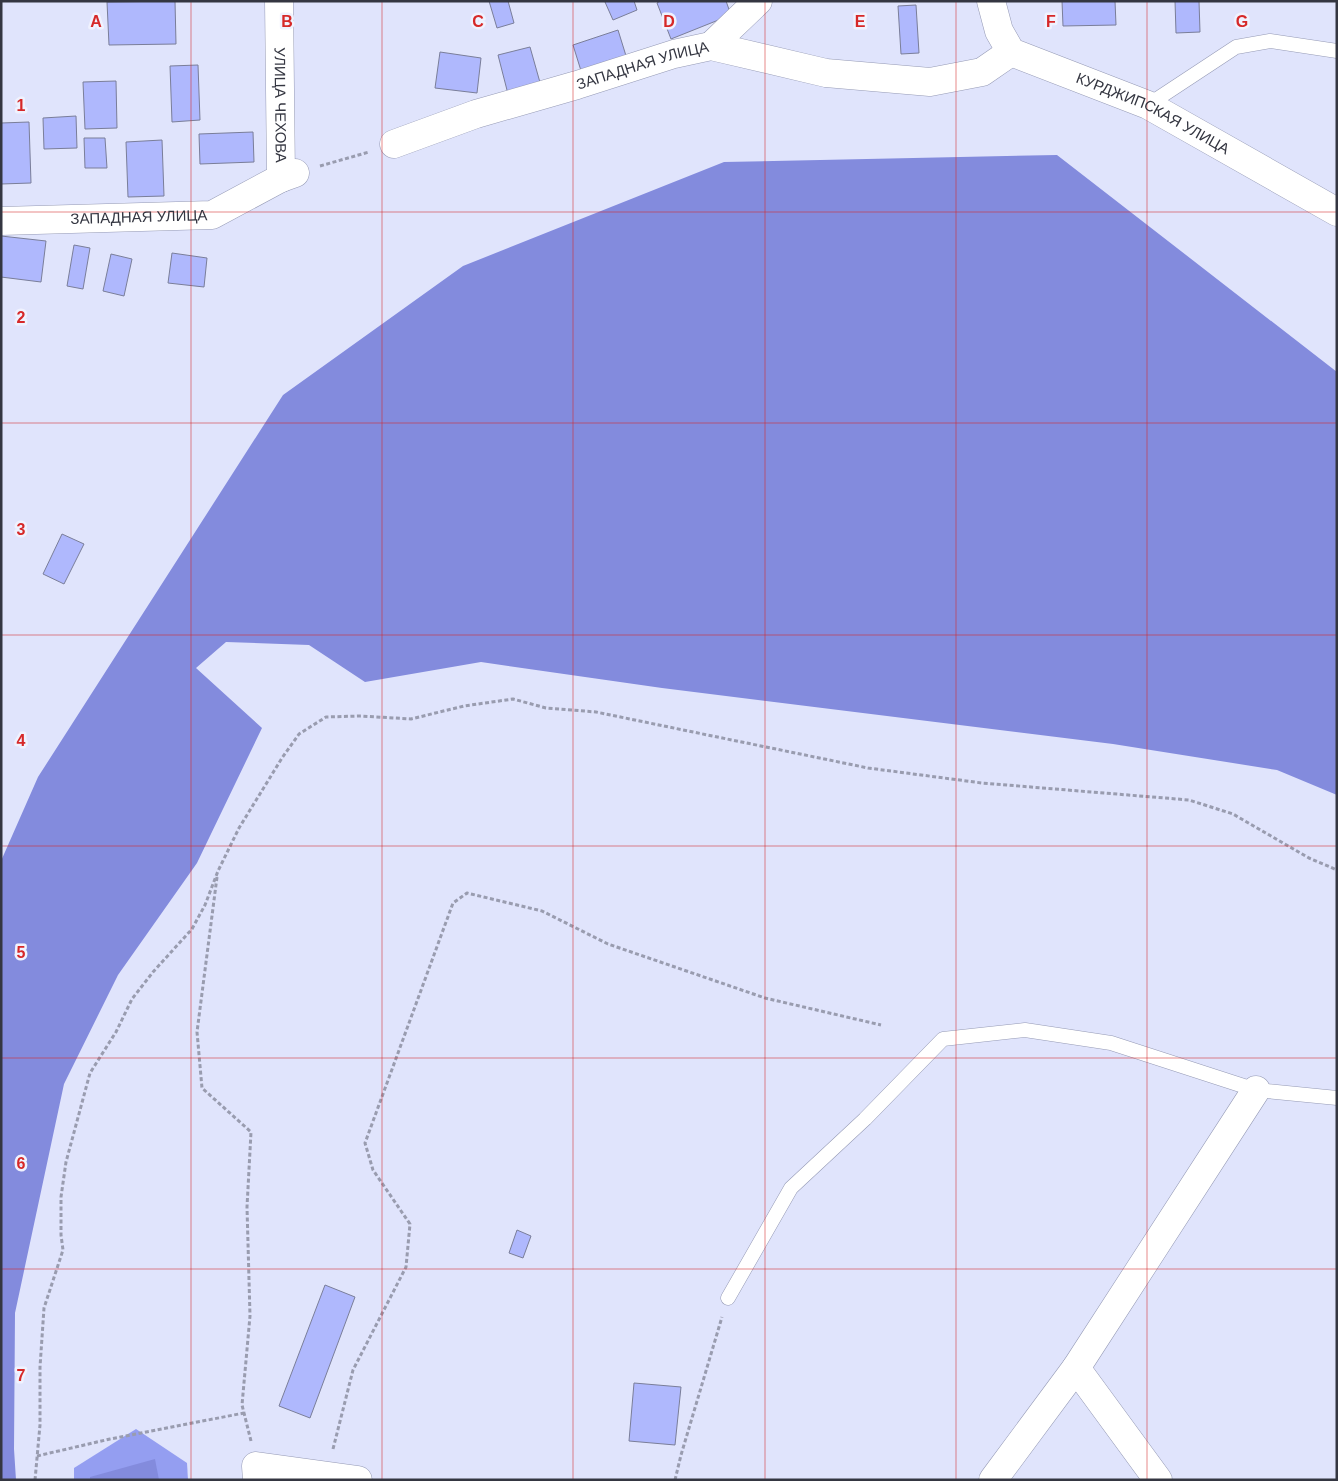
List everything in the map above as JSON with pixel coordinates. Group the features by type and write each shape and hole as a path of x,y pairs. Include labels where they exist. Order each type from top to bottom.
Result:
{"street":[{"name":"УЛИЦА ЧЕХОВА","path":"279,1 288,176"},
{"path":"711,46 758,1"},
{"path":"991,1 999,31 1011,52"},
{"name":"ЗАПАДНАЯ УЛИЦА","path":"394,144 485,111 577,85 674,54 711,46 826,73 930,82 982,72 1011,52"},
{"name":"КУРДЖИПСКАЯ УЛИЦА","path":"1011,52 1148,105 1337,212"},
{"name":"ЗАПАДНАЯ УЛИЦА","path":"1,221 212,215 288,176"},
{"path":"993,1480 1076,1368 1256,1090"},
{"path":"1076,1368 1158,1480"},
{"path":"256,1473 327,1476 358,1480"}],"lane":[{"path":"1148,105 1236,47 1270,41 1337,52"},
{"path":"728,1298 791,1188 866,1119 944,1039 1026,1030 1111,1043 1256,1090 1337,1098"}],"path":[{"path":"288,176 394,144"},
{"path":"35,1480 40,1425 40,1367 44,1308 63,1250 61,1197 66,1162 90,1073 116,1032 132,999 153,972 192,929 205,905 238,828 282,758 299,734 326,717 361,716 411,719 464,706 513,699 546,708 596,712 868,768 982,783 1189,800 1233,814 1309,858 1337,870"},
{"path":"218,871 197,1032 202,1088 251,1132 247,1207 250,1316 242,1405 256,1473"},
{"path":"327,1476 352,1370 406,1268 410,1224 373,1170 366,1143 453,903 467,893 542,911 608,944 756,994 881,1025"},
{"path":"675,1480 728,1298"},
{"path":"37,1456 110,1439 244,1413"}],"shaded area":[{"path":"1057,155 1337,372 1337,795 1277,770 1113,744 662,688 481,662 365,682 309,645 226,642 196,668 262,728 197,863 118,975 64,1084 15,1313 14,1449 16,1480 1,1480 1,861 38,777 283,395 463,266 724,162"},
{"path":"136,1429 187,1463 188,1480 74,1480 74,1468"},
{"path":"155,1459 159,1480 90,1480 90,1477"}],"building":[{"path":"175,1 176,44 109,45 107,2"},
{"path":"489,1 508,1 514,23 497,28"},
{"path":"634,1 637,10 613,20 605,2"},
{"path":"660,1 726,1 731,15 671,39 657,3"},
{"path":"1062,1 1115,1 1116,25 1063,26"},
{"path":"1175,1 1199,1 1200,32 1176,33"},
{"path":"916,5 919,53 901,54 898,6"},
{"path":"618,30 627,59 582,74 573,45"},
{"path":"530,47 541,86 508,94 498,55"},
{"path":"440,52 481,58 477,93 435,88"},
{"path":"198,65 200,120 172,122 170,66"},
{"path":"116,81 117,128 85,129 83,82"},
{"path":"76,116 77,148 44,149 43,118"},
{"path":"29,122 31,183 1,184 1,123"},
{"path":"253,132 254,162 200,164 199,134"},
{"path":"84,138 105,138 107,168 85,168"},
{"path":"162,140 164,196 128,197 126,142"},
{"path":"1,236 46,241 41,282 1,277"},
{"path":"74,245 90,248 83,289 67,286"},
{"path":"172,253 207,258 204,287 168,283"},
{"path":"111,254 132,259 124,296 103,291"},
{"path":"62,534 84,544 64,584 43,574"},
{"path":"517,1230 531,1236 523,1258 509,1253"},
{"path":"325,1285 355,1297 310,1418 279,1406"},
{"path":"634,1383 681,1387 675,1445 629,1441"}]}
